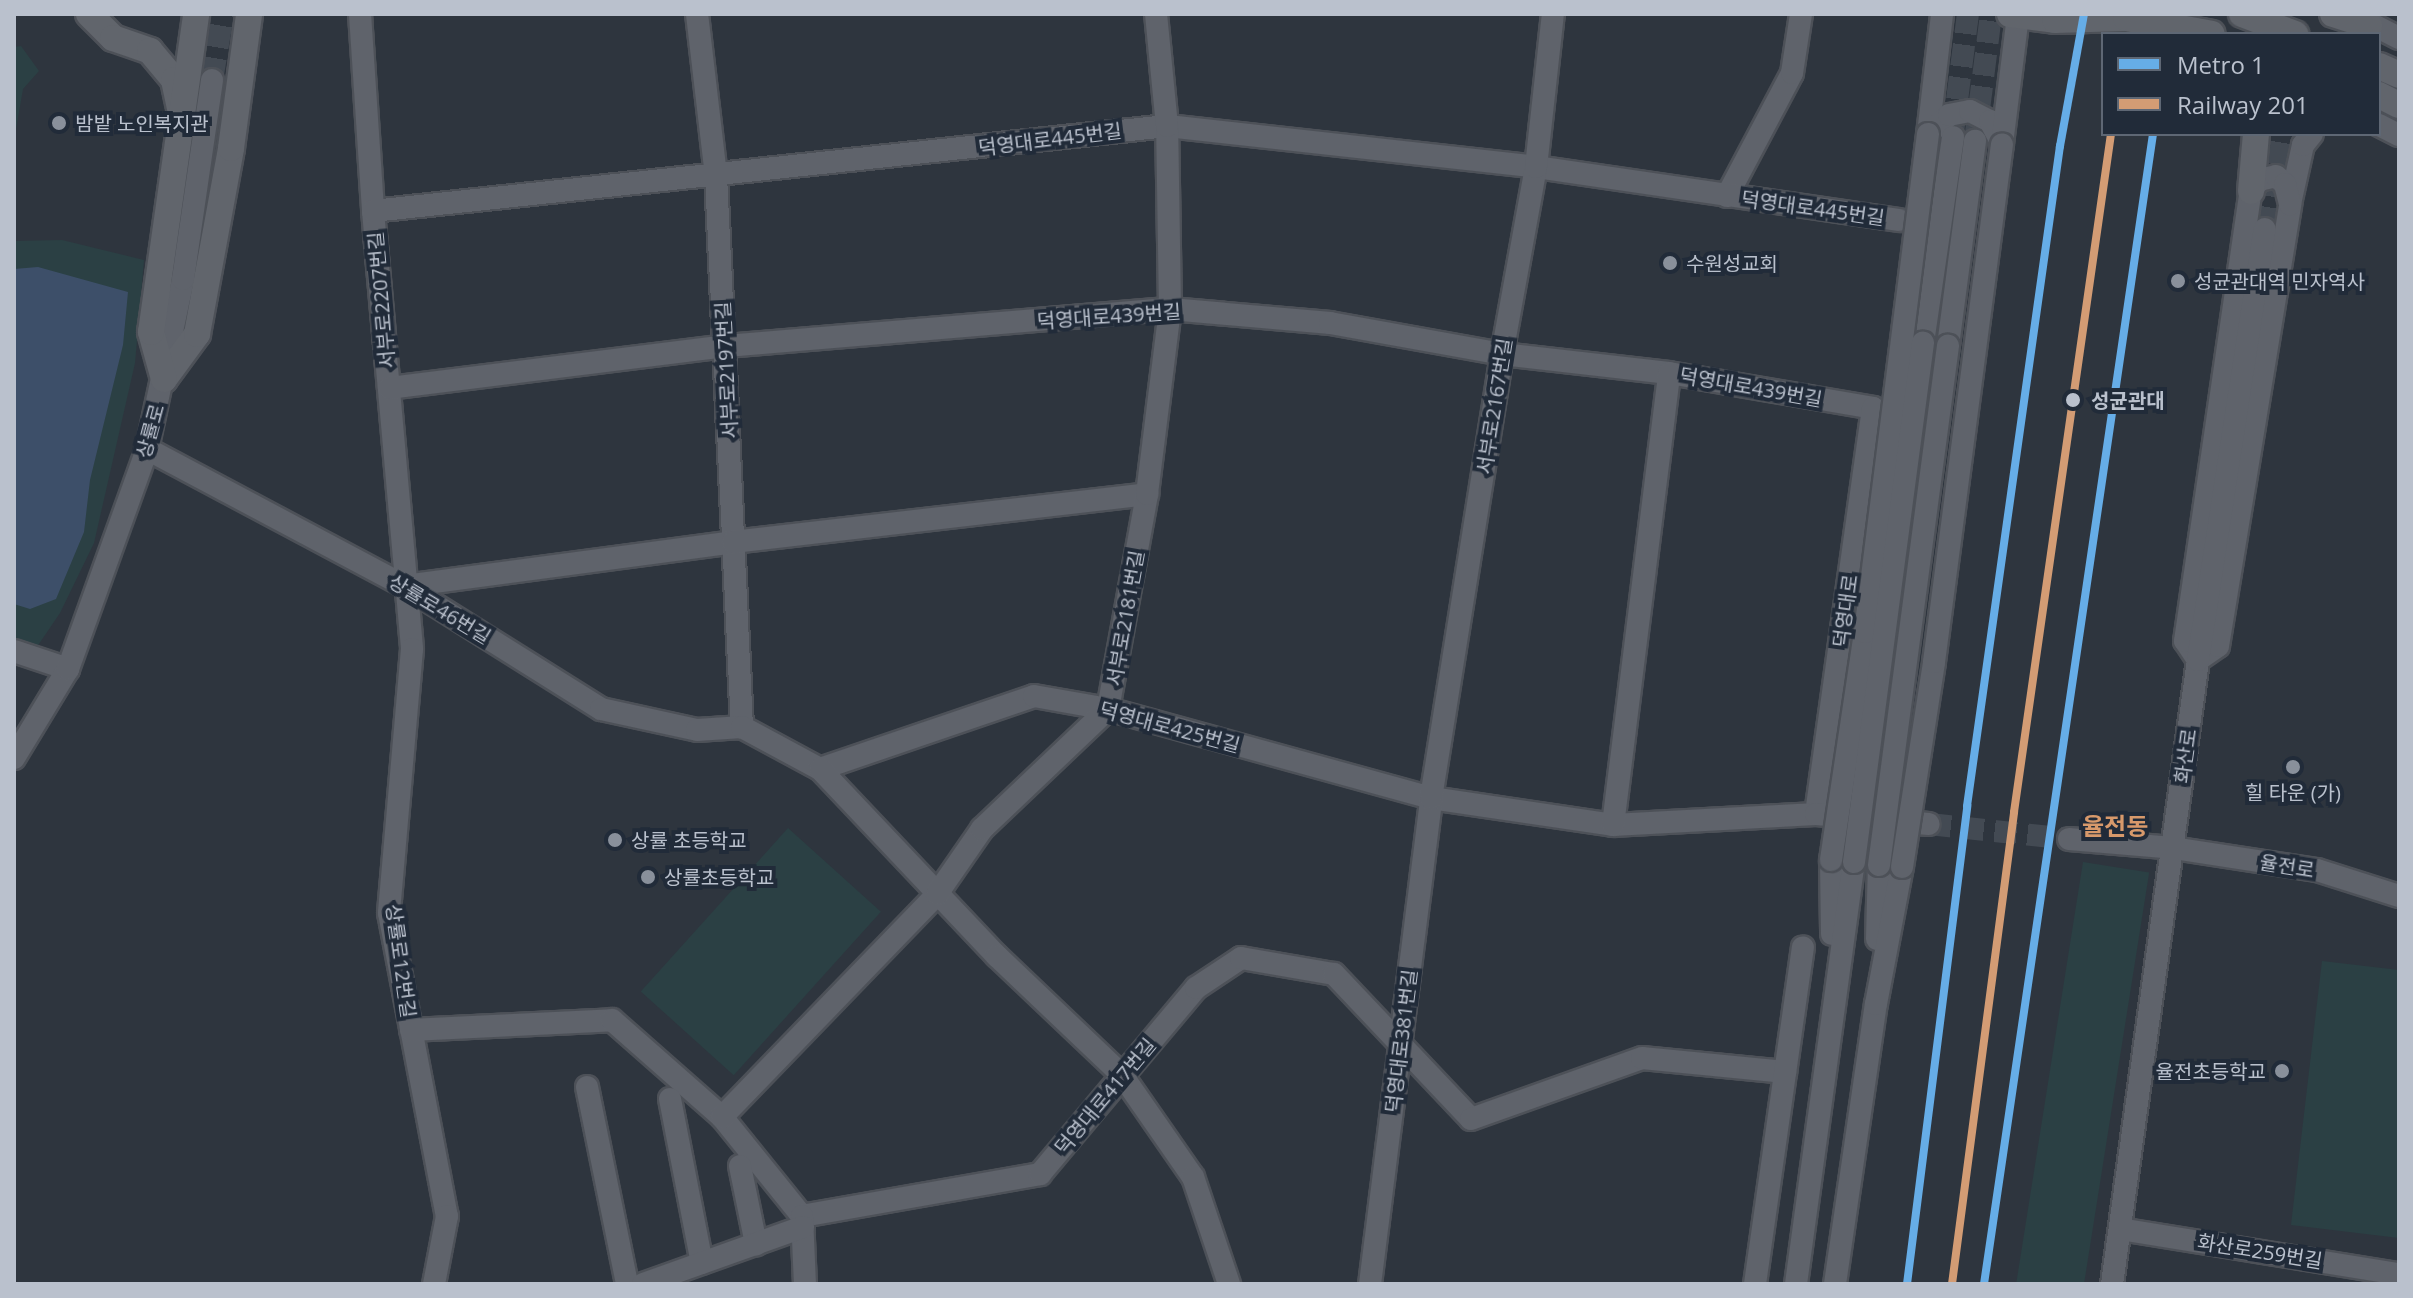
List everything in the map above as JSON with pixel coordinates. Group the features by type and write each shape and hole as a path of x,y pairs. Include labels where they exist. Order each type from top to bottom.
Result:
{"main road":[{"path":"89,14 113,38 150,51 174,80 182,119"},
{"path":"164,379 151,332 196,14"},
{"path":"164,379 197,334 231,148 249,14"},
{"path":"2010,14 2055,20 2126,18 2201,32"},
{"path":"2242,14 2290,32"},
{"path":"2333,14 2361,20"},
{"path":"2055,20 2101,38"},
{"path":"2381,96 2399,105"},
{"path":"2251,191 2256,136"}],"street":[{"name":"서부로2207번길","path":"360,14 373,211 405,586"},
{"name":"서부로2197번길","path":"697,14 716,176 742,727"},
{"name":"서부로2181번길","path":"722,1117 937,894 982,829 1108,709 1147,494 1170,309 1167,126 1156,14"},
{"name":"서부로2167번길","path":"1431,798 1502,354 1536,167 1553,14"},
{"name":"덕영대로445번길","path":"1727,196 1792,73 1801,14"},
{"path":"1833,995 1831,860 1865,632 1942,14"},
{"path":"1835,1284 1876,1004 1902,867 1936,646 2018,14"},
{"path":"2361,20 2399,38"},
{"name":"상률로","path":"14,758 68,669 147,449 183,279 212,80"},
{"path":"1928,134 1949,115 1970,111 1990,121 2002,144"},
{"name":"덕영대로445번길","path":"373,211 1167,126 1536,167 1899,220"},
{"path":"2381,126 2399,135"},
{"path":"2290,204 2285,184 2276,176 2259,180 2251,191 2185,641 2198,660 2218,646 2290,204 2303,145 2310,136"},
{"path":"1796,1284 1833,995 1953,137"},
{"path":"1876,1004 1879,865 1975,141"},
{"name":"화산로","path":"2112,1284 2198,660 2265,229"},
{"name":"덕영대로439번길","path":"389,388 726,346 1170,309 1330,323 1502,354 1669,373 1873,408"},
{"path":"1613,825 1669,373"},
{"name":"덕영대로","path":"1816,814 1873,408"},
{"name":"상률로46번길","path":"147,449 405,586 601,709 697,730 742,727"},
{"path":"405,586 733,542 1147,494"},
{"name":"상률로12번길","path":"405,586 412,649 389,913 447,1216 434,1284"},
{"path":"14,651 68,669"},
{"name":"덕영대로425번길","path":"820,769 1034,696 1108,709 1431,798 1613,825 1816,814 1929,824"},
{"path":"742,727 820,769 997,956 1122,1075 1193,1177 1229,1284"},
{"name":"덕영대로381번길","path":"1370,1284 1431,798"},
{"name":"율전로","path":"2069,839 2173,848 2317,870 2399,896"},
{"path":"1755,1284 1803,947"},
{"name":"덕영대로417번길","path":"643,1284 756,1244 802,1221 1040,1174 1196,988 1241,958 1334,974 1401,1041 1464,1116 1471,1119 1642,1058 1785,1072"},
{"path":"411,1030 612,1020 722,1117 802,1221 805,1284"},
{"path":"587,1087 627,1284"},
{"path":"670,1099 702,1263"},
{"path":"740,1166 756,1244"},
{"name":"화산로259번길","path":"2120,1229 2399,1274"}],"green space":[{"path":"21,46 39,71 23,89 14,141 14,47"},
{"path":"62,240 144,260 135,363 94,543 60,613 24,666 14,661 14,241"},
{"path":"788,828 881,912 734,1075 641,991"},
{"path":"2083,862 2149,872 2084,1284 2016,1283"},
{"path":"2322,961 2399,970 2399,1238 2291,1225"}],"water":[{"path":"38,267 128,292 123,345 90,480 84,532 56,599 30,609 14,604 14,269"}],"tunnel":[{"path":"212,80 223,14"},
{"path":"1953,132 1968,14"},
{"path":"1975,141 1991,14"},
{"path":"2265,229 2281,136"},
{"path":"1929,824 2069,839"}],"metro line":[{"name":"1","path":"1907,1284 1967,806 2060,146 2084,14"},
{"name":"1","path":"1984,1284 2153,136"}],"rail line":[{"name":"201","path":"1952,1284 2014,812 2111,136"}],"place":[{"name":"밤밭 노인복지관","path":"59,123"},
{"name":"수원성교회","path":"1670,263"},
{"name":"성균관대역 민자역사","path":"2178,281"},
{"name":"성균관대","path":"2073,400"},
{"name":"힐 타운 (가)","path":"2293,767"},
{"name":"상률 초등학교","path":"615,840"},
{"name":"상률초등학교","path":"648,877"},
{"name":"율전초등학교","path":"2282,1071"}],"district":[{"name":"율전동","path":"2115,826"}]}
